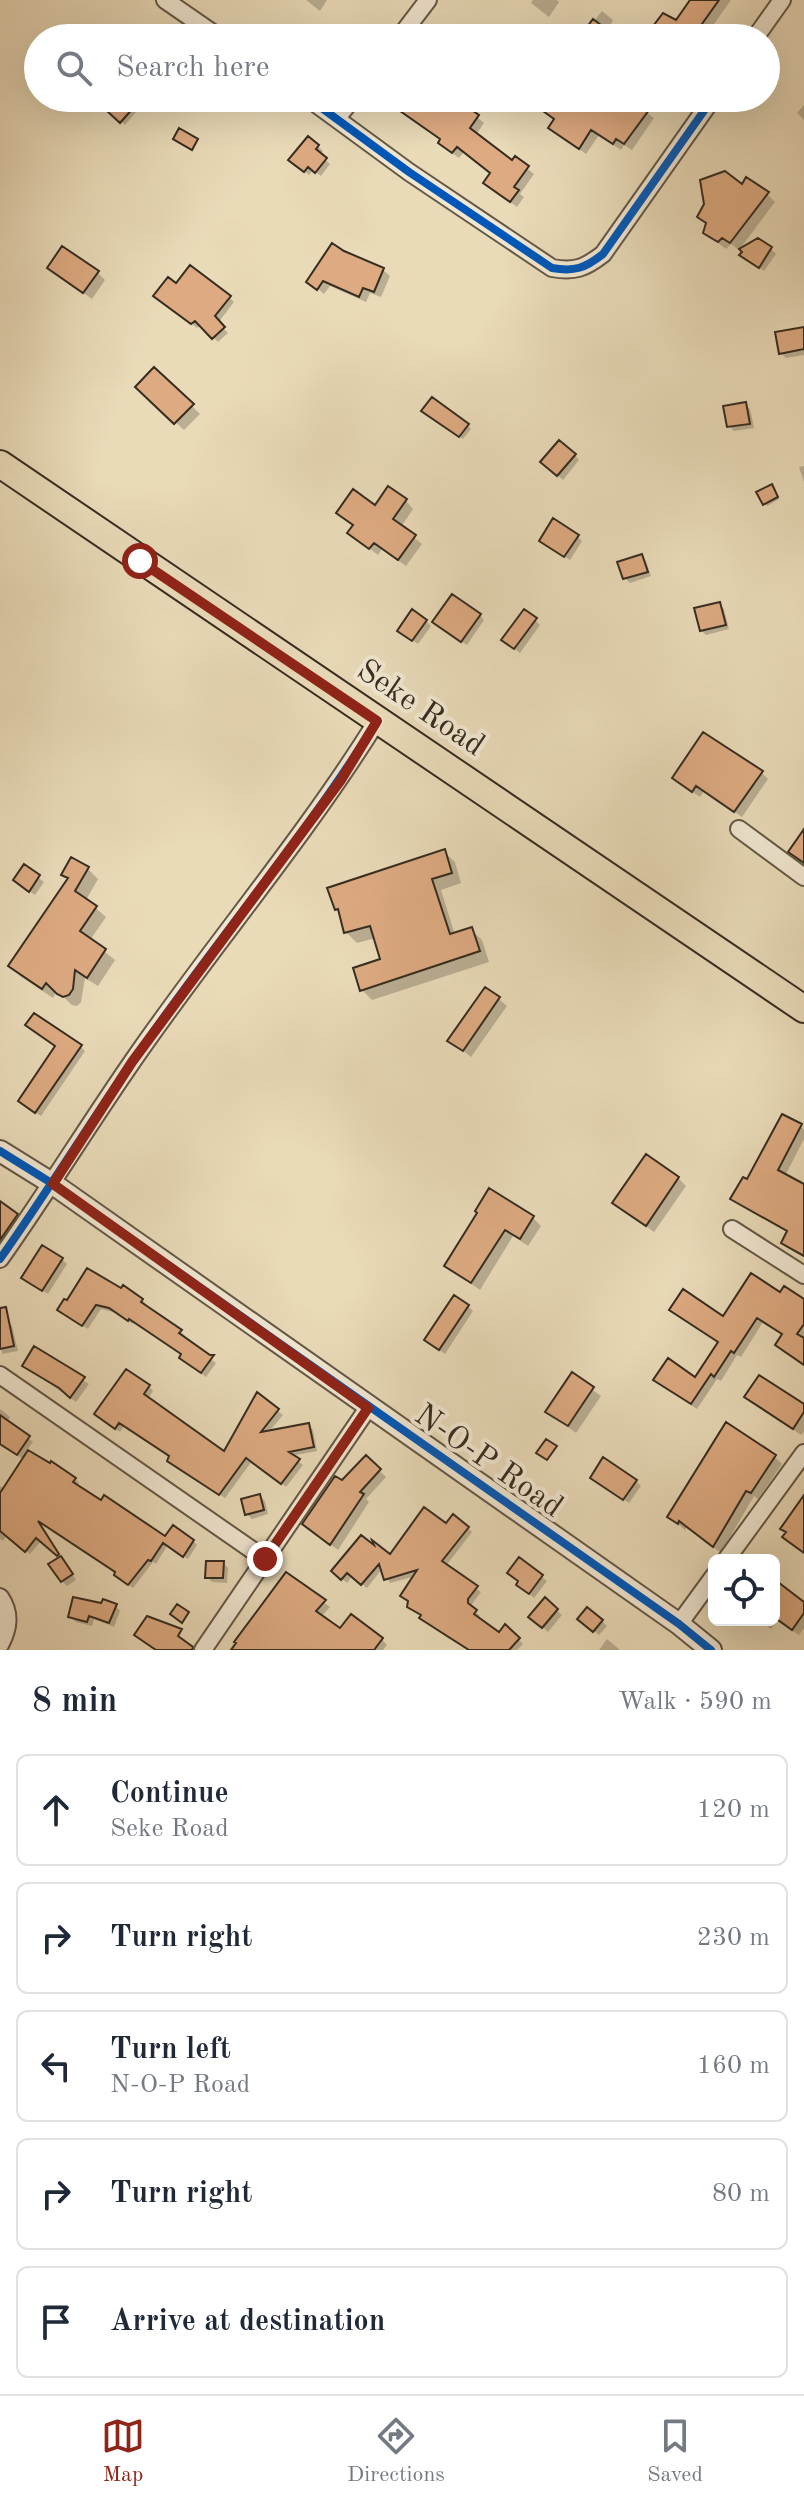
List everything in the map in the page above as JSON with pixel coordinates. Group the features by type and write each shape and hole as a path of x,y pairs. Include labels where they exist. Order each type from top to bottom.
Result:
{"main road":[{"name":"Seke Road","path":"0,464 804,1009"}],"street":[{"path":"165,0 200,24"},
{"path":"410,24 428,0"},
{"path":"765,24 782,0"},
{"path":"328,112 409,172 552,268 570,271 586,267 603,254 703,112"},
{"path":"337,118 342,112"},
{"path":"0,1259 132,1062 341,780 377,721"},
{"path":"739,829 804,877"},
{"name":"N-O-P Road","path":"0,1151 53,1184 679,1624 711,1650"},
{"path":"732,1229 804,1275"},
{"path":"0,1375 265,1559"},
{"path":"203,1650 368,1408"},
{"path":"730,1554 804,1453"},
{"path":"679,1624 708,1584"},
{"path":"0,1597 9,1618 0,1645"}],"building":[{"path":"690,0 719,0 702,24 655,24 663,13 676,20"},
{"path":"108,112 130,112 120,123"},
{"path":"402,112 475,112 479,115 470,128 512,160 515,156 529,166 514,187 519,190 510,202 483,183 490,173 457,147 452,153 438,143 440,139"},
{"path":"544,112 648,112 624,144 616,139 613,144 591,130 579,149 548,128 554,119"},
{"path":"179,128 198,139 192,150 173,139"},
{"path":"308,136 319,145 316,149 327,158 315,173 308,167 304,172 288,160"},
{"path":"725,171 742,184 746,177 769,192 730,243 722,238 718,242 703,233 706,223 697,217 704,204 700,180"},
{"path":"758,238 772,247 759,268 739,255 742,252 739,249"},
{"path":"332,243 384,268 374,292 363,288 359,297 323,281 317,290 306,282"},
{"path":"62,246 99,271 83,293 47,268"},
{"path":"190,265 231,296 215,316 225,327 212,339 195,321 191,324 153,296 168,277 176,283"},
{"path":"804,327 804,349 779,354 775,332"},
{"path":"154,367 194,404 174,424 135,387"},
{"path":"432,397 469,424 459,437 421,411"},
{"path":"746,402 750,424 727,427 723,406"},
{"path":"559,440 576,454 557,476 540,462"},
{"path":"772,484 778,497 763,505 756,492"},
{"path":"388,486 407,499 393,519 416,535 398,560 374,543 369,549 347,533 353,525 336,513 353,489 375,505"},
{"path":"553,518 579,535 564,557 539,541"},
{"path":"642,554 648,572 623,579 617,562"},
{"path":"452,594 481,614 461,642 432,622"},
{"path":"720,602 726,625 700,631 694,608"},
{"path":"412,609 427,620 412,641 397,631"},
{"path":"524,609 537,618 514,649 501,640"},
{"path":"703,732 763,771 734,812 696,786 692,792 672,778"},
{"path":"804,829 804,863 788,852"},
{"path":"445,849 452,873 432,879 450,934 472,927 480,951 360,991 353,968 380,959 370,926 344,933 338,909 335,910 327,888"},
{"path":"71,857 89,867 75,891 97,906 80,931 106,949 87,978 75,970 73,989 63,997 46,983 42,989 8,966 68,878 61,875"},
{"path":"24,864 40,875 29,892 13,880"},
{"path":"485,987 500,997 463,1051 447,1041"},
{"path":"34,1013 82,1045 35,1113 18,1101 55,1046 25,1025"},
{"path":"782,1114 802,1124 778,1170 804,1184 804,1256 781,1243 787,1231 730,1199 743,1177 747,1179"},
{"path":"646,1154 679,1177 646,1226 612,1203"},
{"path":"489,1188 534,1216 520,1239 505,1230 471,1283 444,1266"},
{"path":"0,1201 18,1214 0,1240"},
{"path":"42,1245 63,1258 42,1291 21,1278"},
{"path":"87,1268 121,1288 123,1285 143,1299 141,1302 182,1330 179,1333 214,1355 201,1373 179,1358 181,1354 109,1308 96,1305 82,1326 57,1310"},
{"path":"751,1273 780,1292 784,1286 804,1299 804,1324 797,1334 804,1338 804,1365 775,1345 782,1334 757,1318 734,1353 731,1351 714,1377 711,1374 691,1404 653,1380 668,1358 695,1377 718,1342 669,1310 683,1289 723,1316"},
{"path":"454,1295 469,1305 439,1350 424,1340"},
{"path":"6,1307 14,1346 0,1349 0,1308"},
{"path":"34,1346 85,1377 70,1398 22,1366"},
{"path":"126,1369 150,1385 144,1394 224,1451 257,1392 279,1409 261,1432 309,1423 314,1447 289,1452 300,1459 281,1484 246,1458 219,1495 167,1461 169,1456 119,1423 115,1429 94,1414"},
{"path":"572,1372 594,1387 568,1426 545,1412"},
{"path":"759,1375 804,1404 804,1412 793,1429 744,1397"},
{"path":"0,1415 30,1436 17,1455 0,1444"},
{"path":"726,1422 776,1455 751,1493 746,1491 713,1547 679,1521 678,1524 667,1517"},
{"path":"546,1439 557,1446 547,1460 536,1453"},
{"path":"28,1450 76,1478 73,1482 101,1500 104,1495 165,1536 173,1525 194,1540 183,1557 163,1543 128,1585 114,1575 115,1572 38,1521 59,1554 57,1556 36,1538 25,1552 0,1531 0,1493"},
{"path":"366,1455 381,1469 360,1492 364,1494 330,1545 302,1524 335,1476 342,1480"},
{"path":"603,1457 637,1480 623,1500 590,1478"},
{"path":"260,1494 264,1510 245,1515 241,1499"},
{"path":"804,1495 804,1553 782,1537 786,1532 780,1529"},
{"path":"424,1507 446,1523 453,1514 469,1527 442,1561 478,1586 468,1599 468,1603 477,1610 474,1614 499,1632 505,1624 520,1638 509,1650 469,1650 419,1618 421,1615 407,1607 408,1601 400,1596 417,1570 384,1580 379,1564 361,1585 347,1573 341,1580 331,1571 361,1535 390,1554"},
{"path":"61,1556 73,1574 61,1582 48,1564"},
{"path":"519,1557 543,1575 529,1594 516,1585 518,1581 507,1573"},
{"path":"206,1561 224,1561 223,1578 205,1578"},
{"path":"286,1572 326,1600 316,1611 340,1628 351,1614 383,1638 374,1650 231,1650"},
{"path":"780,1584 804,1602 804,1613 792,1630 780,1621"},
{"path":"73,1597 101,1603 103,1599 117,1604 109,1623 89,1616 87,1622 68,1617"},
{"path":"545,1597 558,1609 542,1628 528,1617"},
{"path":"177,1604 189,1612 182,1623 170,1614"},
{"path":"587,1607 603,1620 593,1632 577,1619"},
{"path":"147,1616 182,1629 178,1636 193,1647 192,1650 156,1650 134,1635"}],"cycle path":[{"path":"327,112 409,172 552,268 567,269 585,266 603,254 703,112"},
{"path":"0,1259 132,1062 319,808 377,721"},
{"path":"0,1151 53,1184 679,1624 711,1650"}],"route":[{"path":"140,561 377,721 341,780 132,1062 53,1184 368,1408 265,1559"}]}
